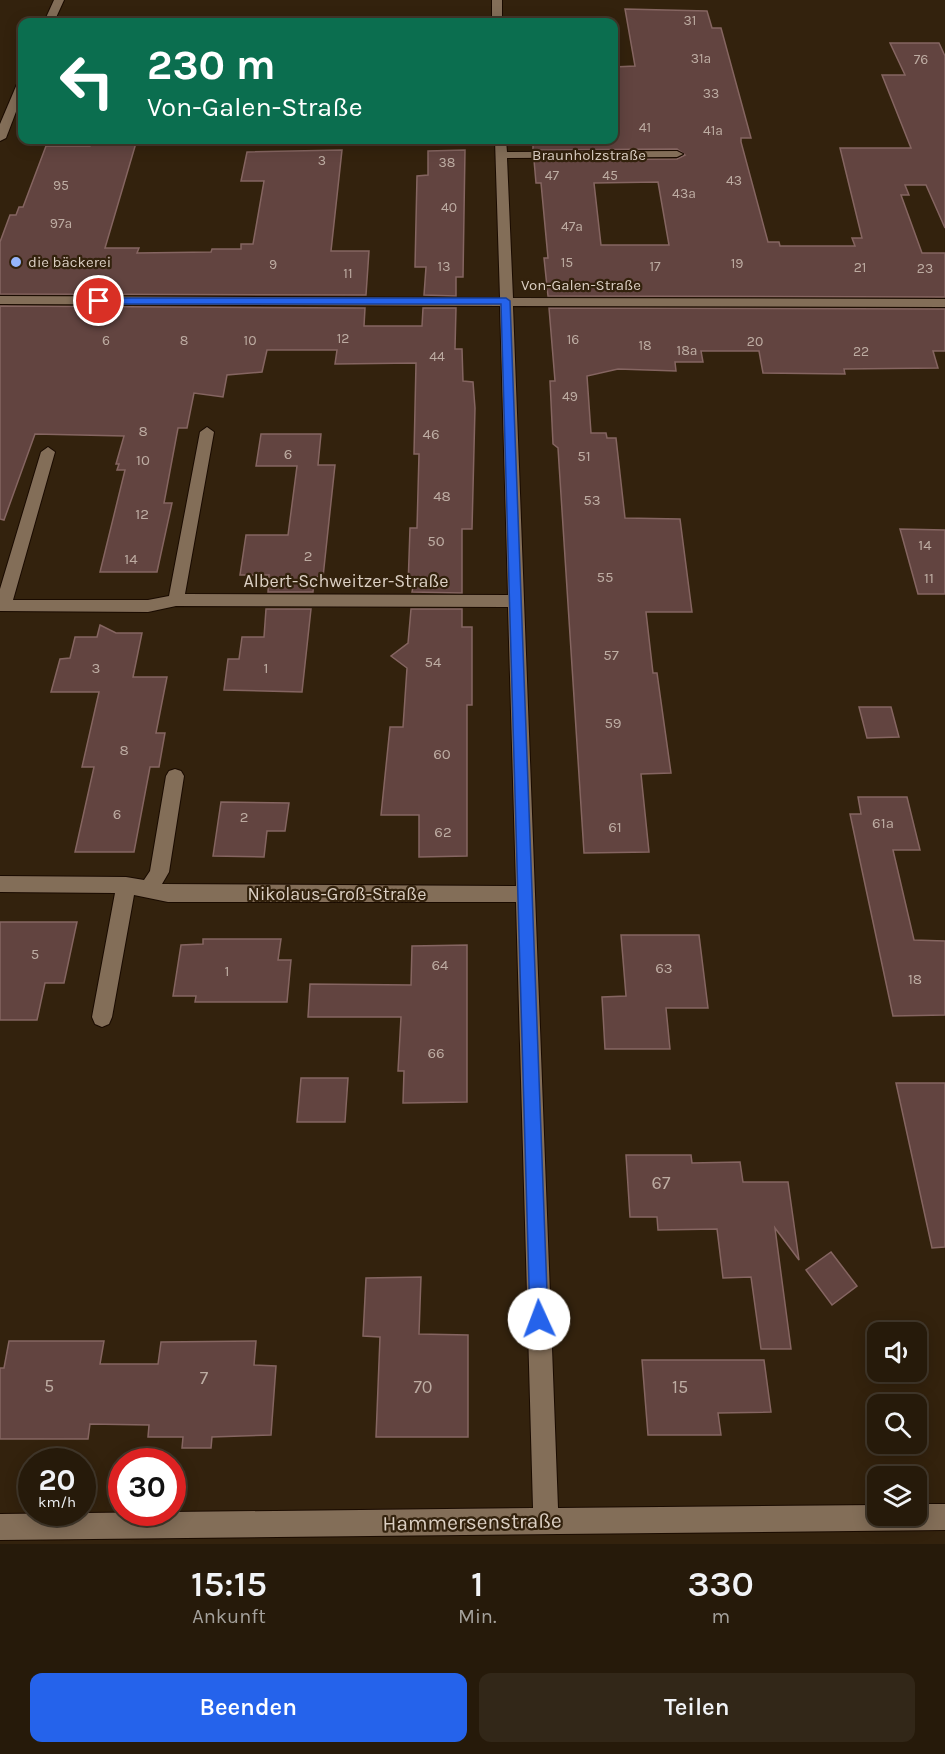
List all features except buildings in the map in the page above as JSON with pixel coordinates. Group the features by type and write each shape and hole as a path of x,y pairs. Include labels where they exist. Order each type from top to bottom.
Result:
{"street":[{"path":"51,18 59,0"},
{"path":"497,0 497,18"},
{"path":"0,138 18,94"},
{"name":"Braunholzstraße","path":"546,1521 501,147 677,154"},
{"name":"Von-Galen-Straße","path":"0,300 945,303"},
{"path":"176,600 207,432"},
{"name":"Albert-Schweitzer-Straße","path":"48,452 3,606 148,606 176,600 516,601"},
{"path":"149,890 159,872 175,776"},
{"name":"Nikolaus-Groß-Straße","path":"0,884 126,885 168,894 525,894"},
{"path":"102,1017 126,885"},
{"name":"Hammersenstraße","path":"0,1527 91,1528 945,1517"}],"place":[{"name":"die bäckerei","path":"16,262"}],"route":[{"path":"99,301 506,301 539,1319"}]}
